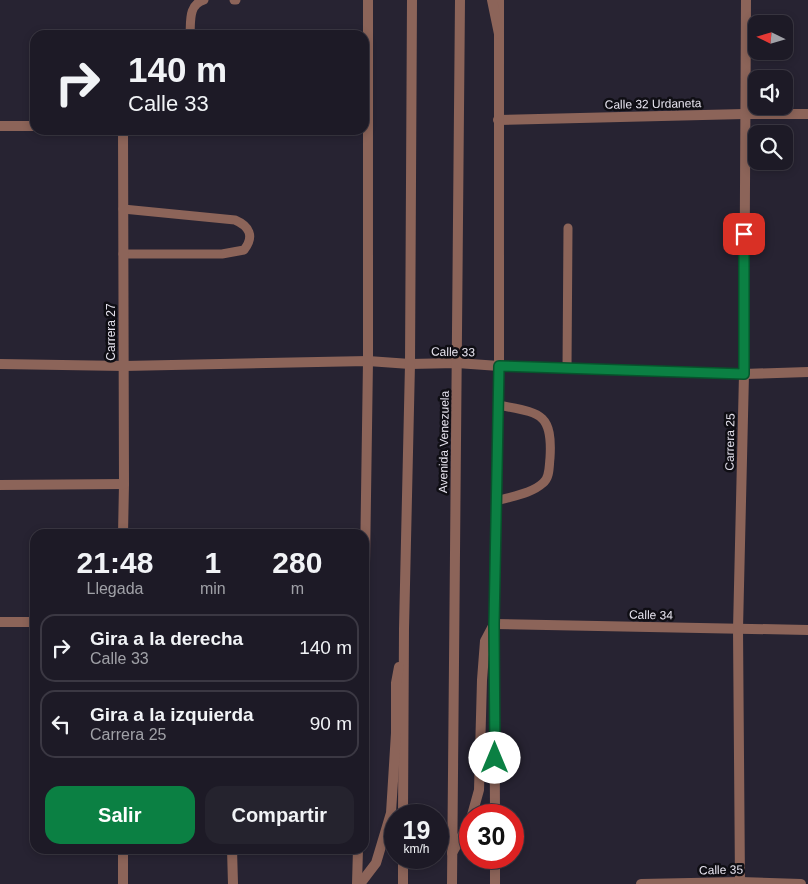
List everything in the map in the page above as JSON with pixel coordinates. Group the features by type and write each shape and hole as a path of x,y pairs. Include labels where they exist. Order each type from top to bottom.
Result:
{"street":[{"path":"368,0 368,30"},
{"path":"403,804 404,629 410,364 411,0"},
{"name":"Avenida Venezuela","path":"452,884 460,0"},
{"path":"492,0 499,34"},
{"path":"495,804 494,624 499,366 499,0"},
{"name":"Carrera 25","path":"740,883 738,629 744,374 746,0"},
{"name":"Calle 32 Urdaneta","path":"498,120 808,114"},
{"path":"0,126 30,126"},
{"name":"Carrera 27","path":"122,135 123,529"},
{"path":"365,529 368,361 366,135"},
{"name":"Calle 33","path":"0,364 124,366 368,361 410,364 457,363 567,369 744,374 808,372"},
{"path":"0,485 124,484"},
{"path":"0,622 30,622"},
{"path":"475,804 479,790 484,641 494,624"},
{"name":"Calle 34","path":"494,624 808,630"},
{"path":"358,884 376,863 391,813 396,733 396,683 404,629"},
{"path":"452,854 459,842"},
{"path":"123,854 123,884"},
{"path":"232,854 233,884"},
{"path":"358,854 358,884"},
{"path":"403,869 403,884"},
{"path":"495,869 495,884"},
{"name":"Calle 35","path":"641,884 801,884"}],"lane":[{"path":"190,30 192,10 198,2 204,0"},
{"path":"123,209 235,220 244,224 249,230 250,238 248,246 244,250 222,254 123,254"},
{"path":"567,369 568,228"},
{"path":"496,501 534,490 545,482 548,474 551,441 550,428 541,416 525,410 498,405"}],"route":[{"path":"495,758 494,624 499,366 744,374 744,234"}]}
